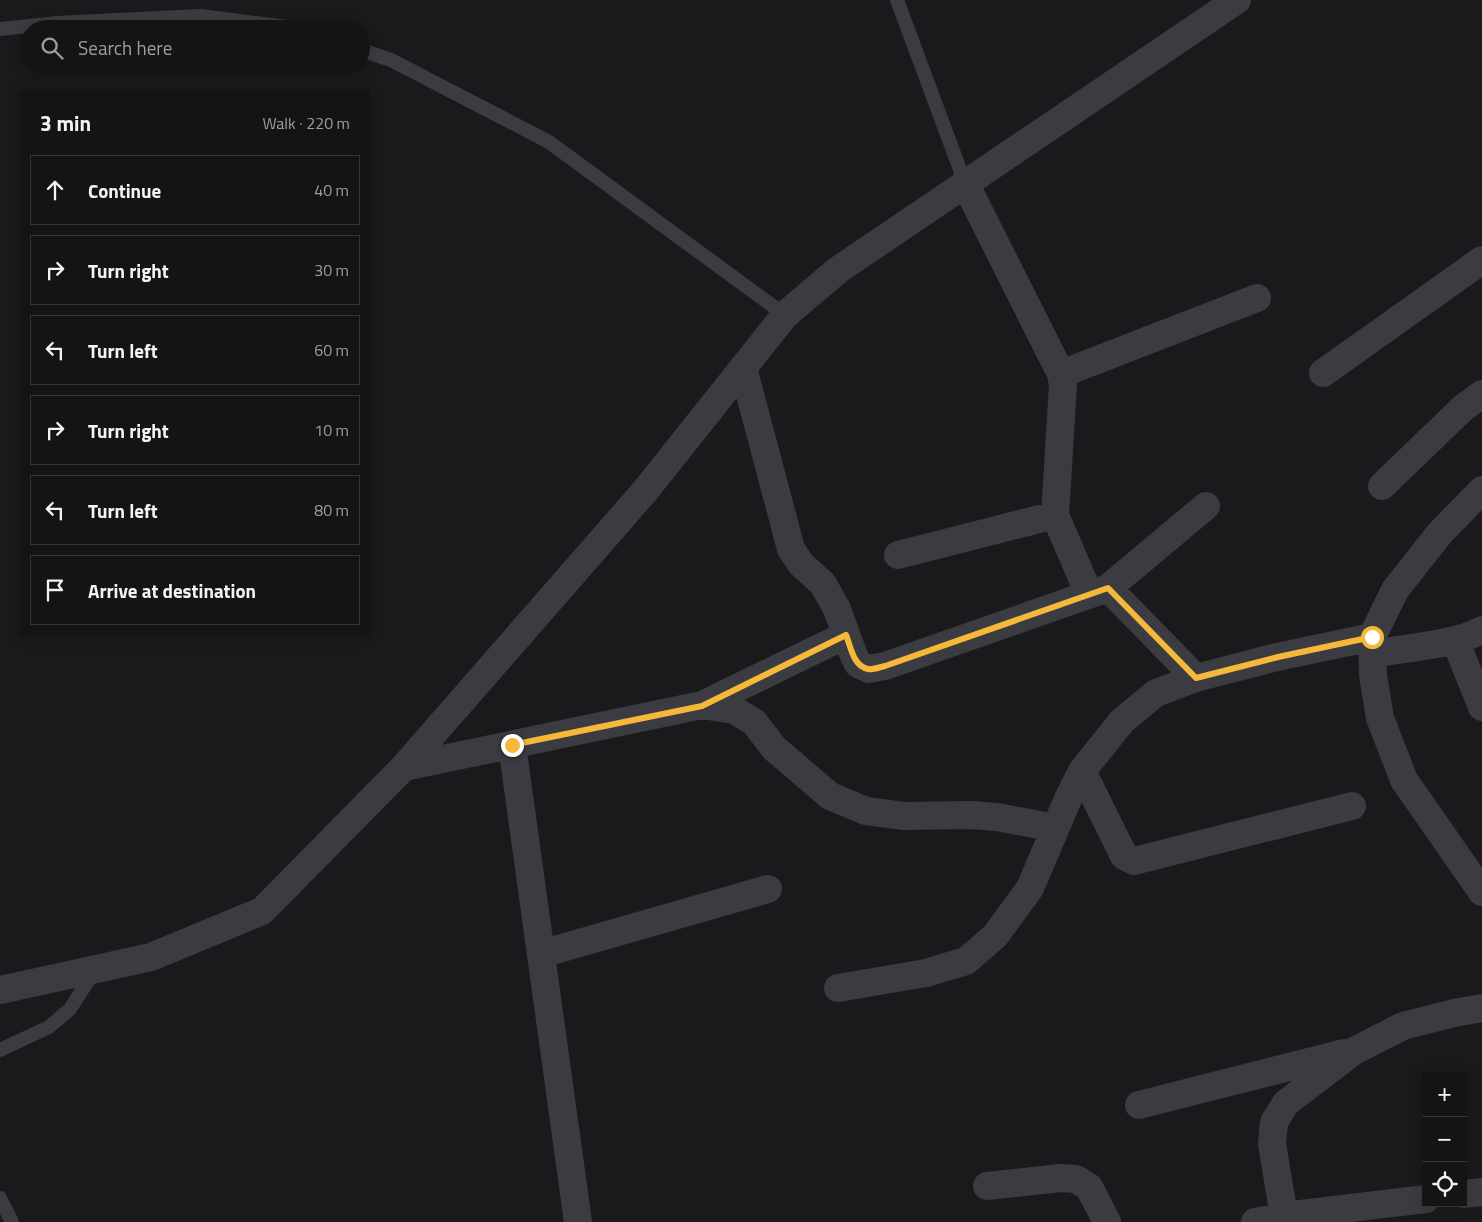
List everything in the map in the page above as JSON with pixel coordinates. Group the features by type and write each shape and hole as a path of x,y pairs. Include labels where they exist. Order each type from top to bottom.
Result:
{"street":[{"path":"0,990 150,957 262,911 404,767 645,492 785,315 838,270 1237,0"},
{"path":"965,184 1062,374 1063,385 1055,515 1099,591 1196,678"},
{"path":"1323,373 1482,260"},
{"path":"1062,374 1257,298"},
{"path":"743,368 791,549 801,564 823,584 837,609 858,664 869,669 885,666 1099,591 1206,506"},
{"path":"1382,486 1463,408 1482,394"},
{"path":"1482,490 1440,533 1395,590 1372,645 1373,675 1380,718 1404,780 1482,892"},
{"path":"898,555 1055,515"},
{"path":"838,988 926,973 966,961 995,936 1030,888 1055,828 1082,771 1122,721 1156,693 1196,678 1278,657 1372,645 1455,640 1473,636 1482,630"},
{"path":"404,767 702,706 846,635"},
{"path":"1455,640 1482,707"},
{"path":"702,706 734,710 754,722 774,748 830,796 866,811 904,816 971,815 998,817 1055,828"},
{"path":"512,745 578,1222"},
{"path":"1082,771 1124,856 1134,861 1352,806"},
{"path":"541,954 768,889"},
{"path":"1284,1216 1272,1144 1274,1122 1286,1103 1354,1051 1403,1026 1482,1008"},
{"path":"1139,1105 1354,1051"},
{"path":"987,1186 1061,1178 1076,1179 1089,1187 1107,1222"},
{"path":"1467,1194 1482,1192"},
{"path":"1255,1222 1284,1216 1422,1199"}],"lane":[{"path":"897,0 965,184"},
{"path":"118,20 200,16 232,20"},
{"path":"0,29 20,27"},
{"path":"370,53 391,60 549,142 785,315"},
{"path":"0,1050 49,1027 70,1009 96,969"},
{"path":"0,1198 12,1222"}],"route":[{"path":"512,745 702,706 846,635 858,664 869,669 885,666 1108,588 1196,678 1278,657 1372,637"}]}
